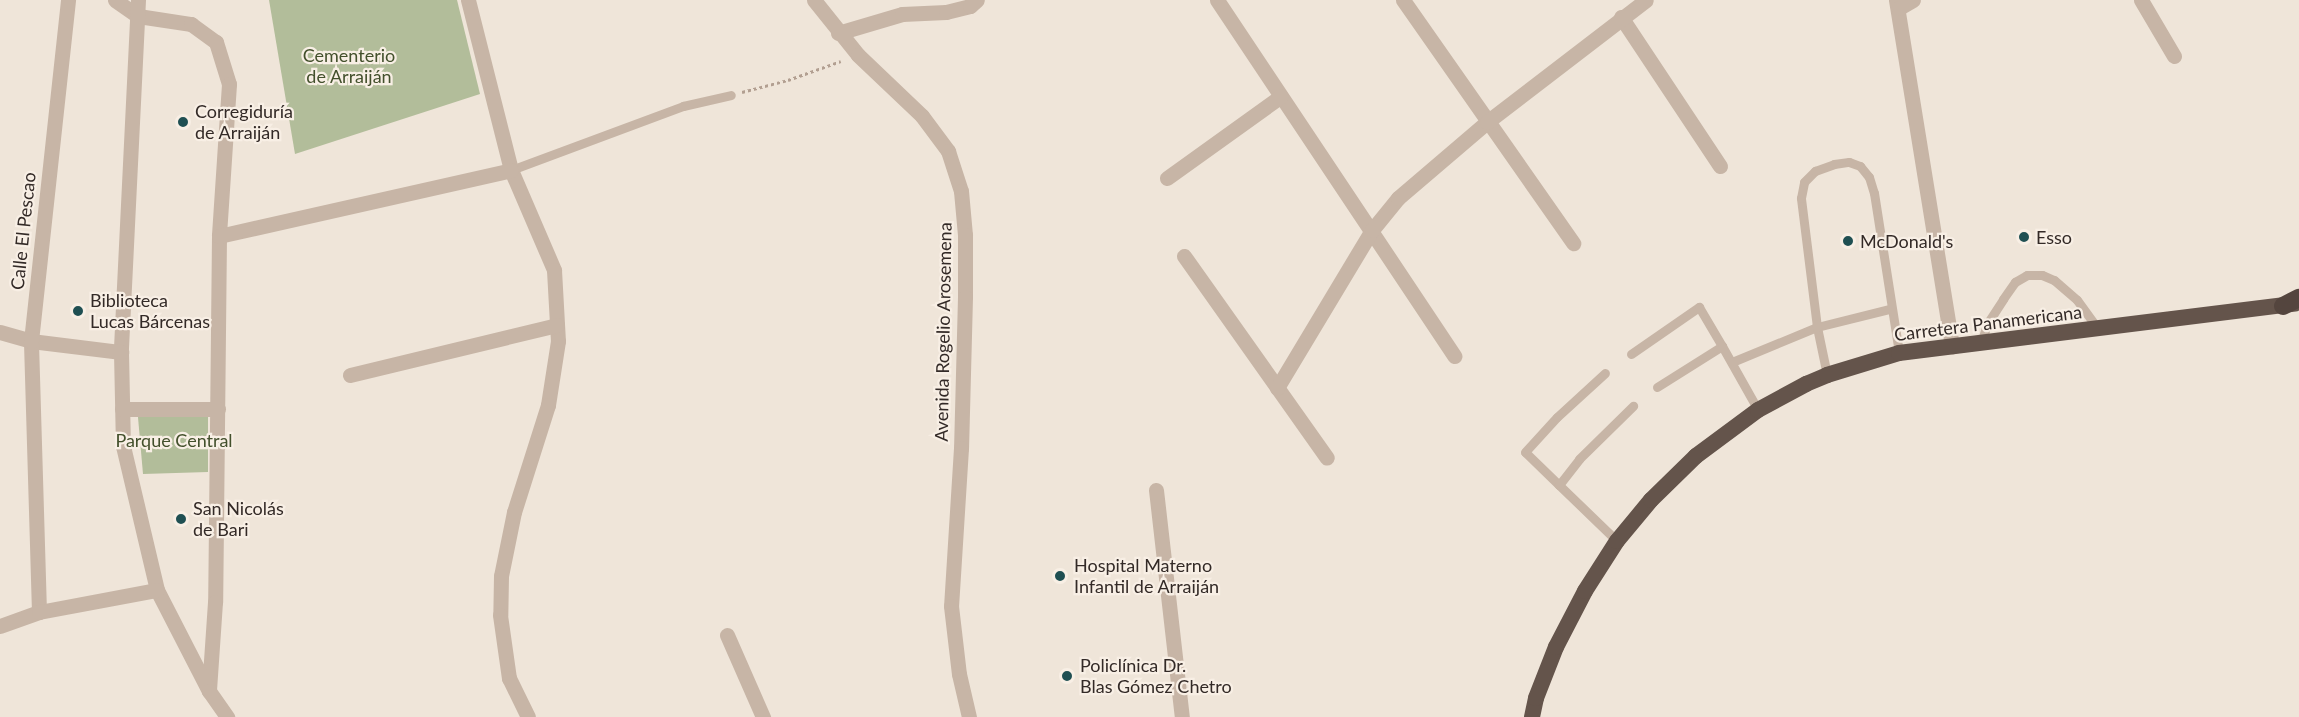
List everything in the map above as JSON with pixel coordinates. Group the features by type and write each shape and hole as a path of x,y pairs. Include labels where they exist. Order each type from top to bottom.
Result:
{"highway":[{"name":"Carretera Panamericana","path":"1532,717 1536,698 1556,648 1585,591 1617,541 1651,500 1696,456 1758,410 1827,375 1899,353 2294,303"}],"street":[{"name":"Calle El Pescao","path":"39,612 31,341 69,0"},
{"path":"115,0 138,16 191,24 216,42 229,84 219,236 219,409 215,602 209,691"},
{"path":"138,0 121,352 123,446 157,590 209,691 227,717"},
{"path":"468,0 511,170 554,270 558,341 548,405 514,512 501,576 500,615 509,678 528,717"},
{"name":"Avenida Rogelio Arosemena","path":"814,0 838,33 858,55 922,116 948,151 962,191 965,297 961,448 951,606 959,674 969,717"},
{"path":"838,33 902,14 946,12 970,6 977,0"},
{"path":"1217,0 1454,356"},
{"path":"1403,0 1573,243"},
{"path":"1277,388 1372,230 1398,198 1487,122 1646,0"},
{"path":"1913,0 1897,4 1952,346"},
{"path":"2141,0 2174,56"},
{"path":"1621,17 1720,166"},
{"path":"1167,178 1281,96"},
{"path":"219,236 511,170"},
{"path":"1184,256 1327,458"},
{"path":"350,375 557,325"},
{"path":"0,332 31,341 121,352"},
{"path":"122,409 219,409"},
{"path":"1156,490 1182,717"},
{"path":"0,626 39,612 157,590"},
{"path":"727,635 763,717"}],"lane":[{"path":"511,170 683,106 732,95"},
{"path":"1827,375 1817,327 1801,198 1804,182 1815,171 1834,164 1849,162 1860,166 1869,177 1874,193 1890,309 1899,353"},
{"path":"1981,343 1987,324 2003,299 2015,282 2027,275 2042,275 2054,280 2077,300 2098,329"},
{"path":"1631,354 1699,308 1758,410"},
{"path":"1732,362 1817,327 1890,309"},
{"path":"1656,387 1722,346"},
{"path":"1605,373 1557,417 1525,452 1617,541"},
{"path":"1559,485 1579,459 1633,406"}],"path":[{"path":"732,95 788,80 858,55"}],"green space":[{"name":"Cementerio de Arraiján","path":"269,0 457,0 480,94 295,154"},
{"name":"Parque Central","path":"137,406 208,407 208,472 143,474"}],"place":[{"name":"Corregiduría de Arraiján","path":"183,122"},
{"name":"Esso","path":"2024,237"},
{"name":"McDonald's","path":"1848,241"},
{"name":"Biblioteca Lucas Bárcenas","path":"78,311"},
{"name":"San Nicolás de Bari","path":"181,519"},
{"name":"Hospital Materno Infantil de Arraiján","path":"1060,576"},
{"name":"Policlínica Dr. Blas Gómez Chetro","path":"1067,676"}]}
